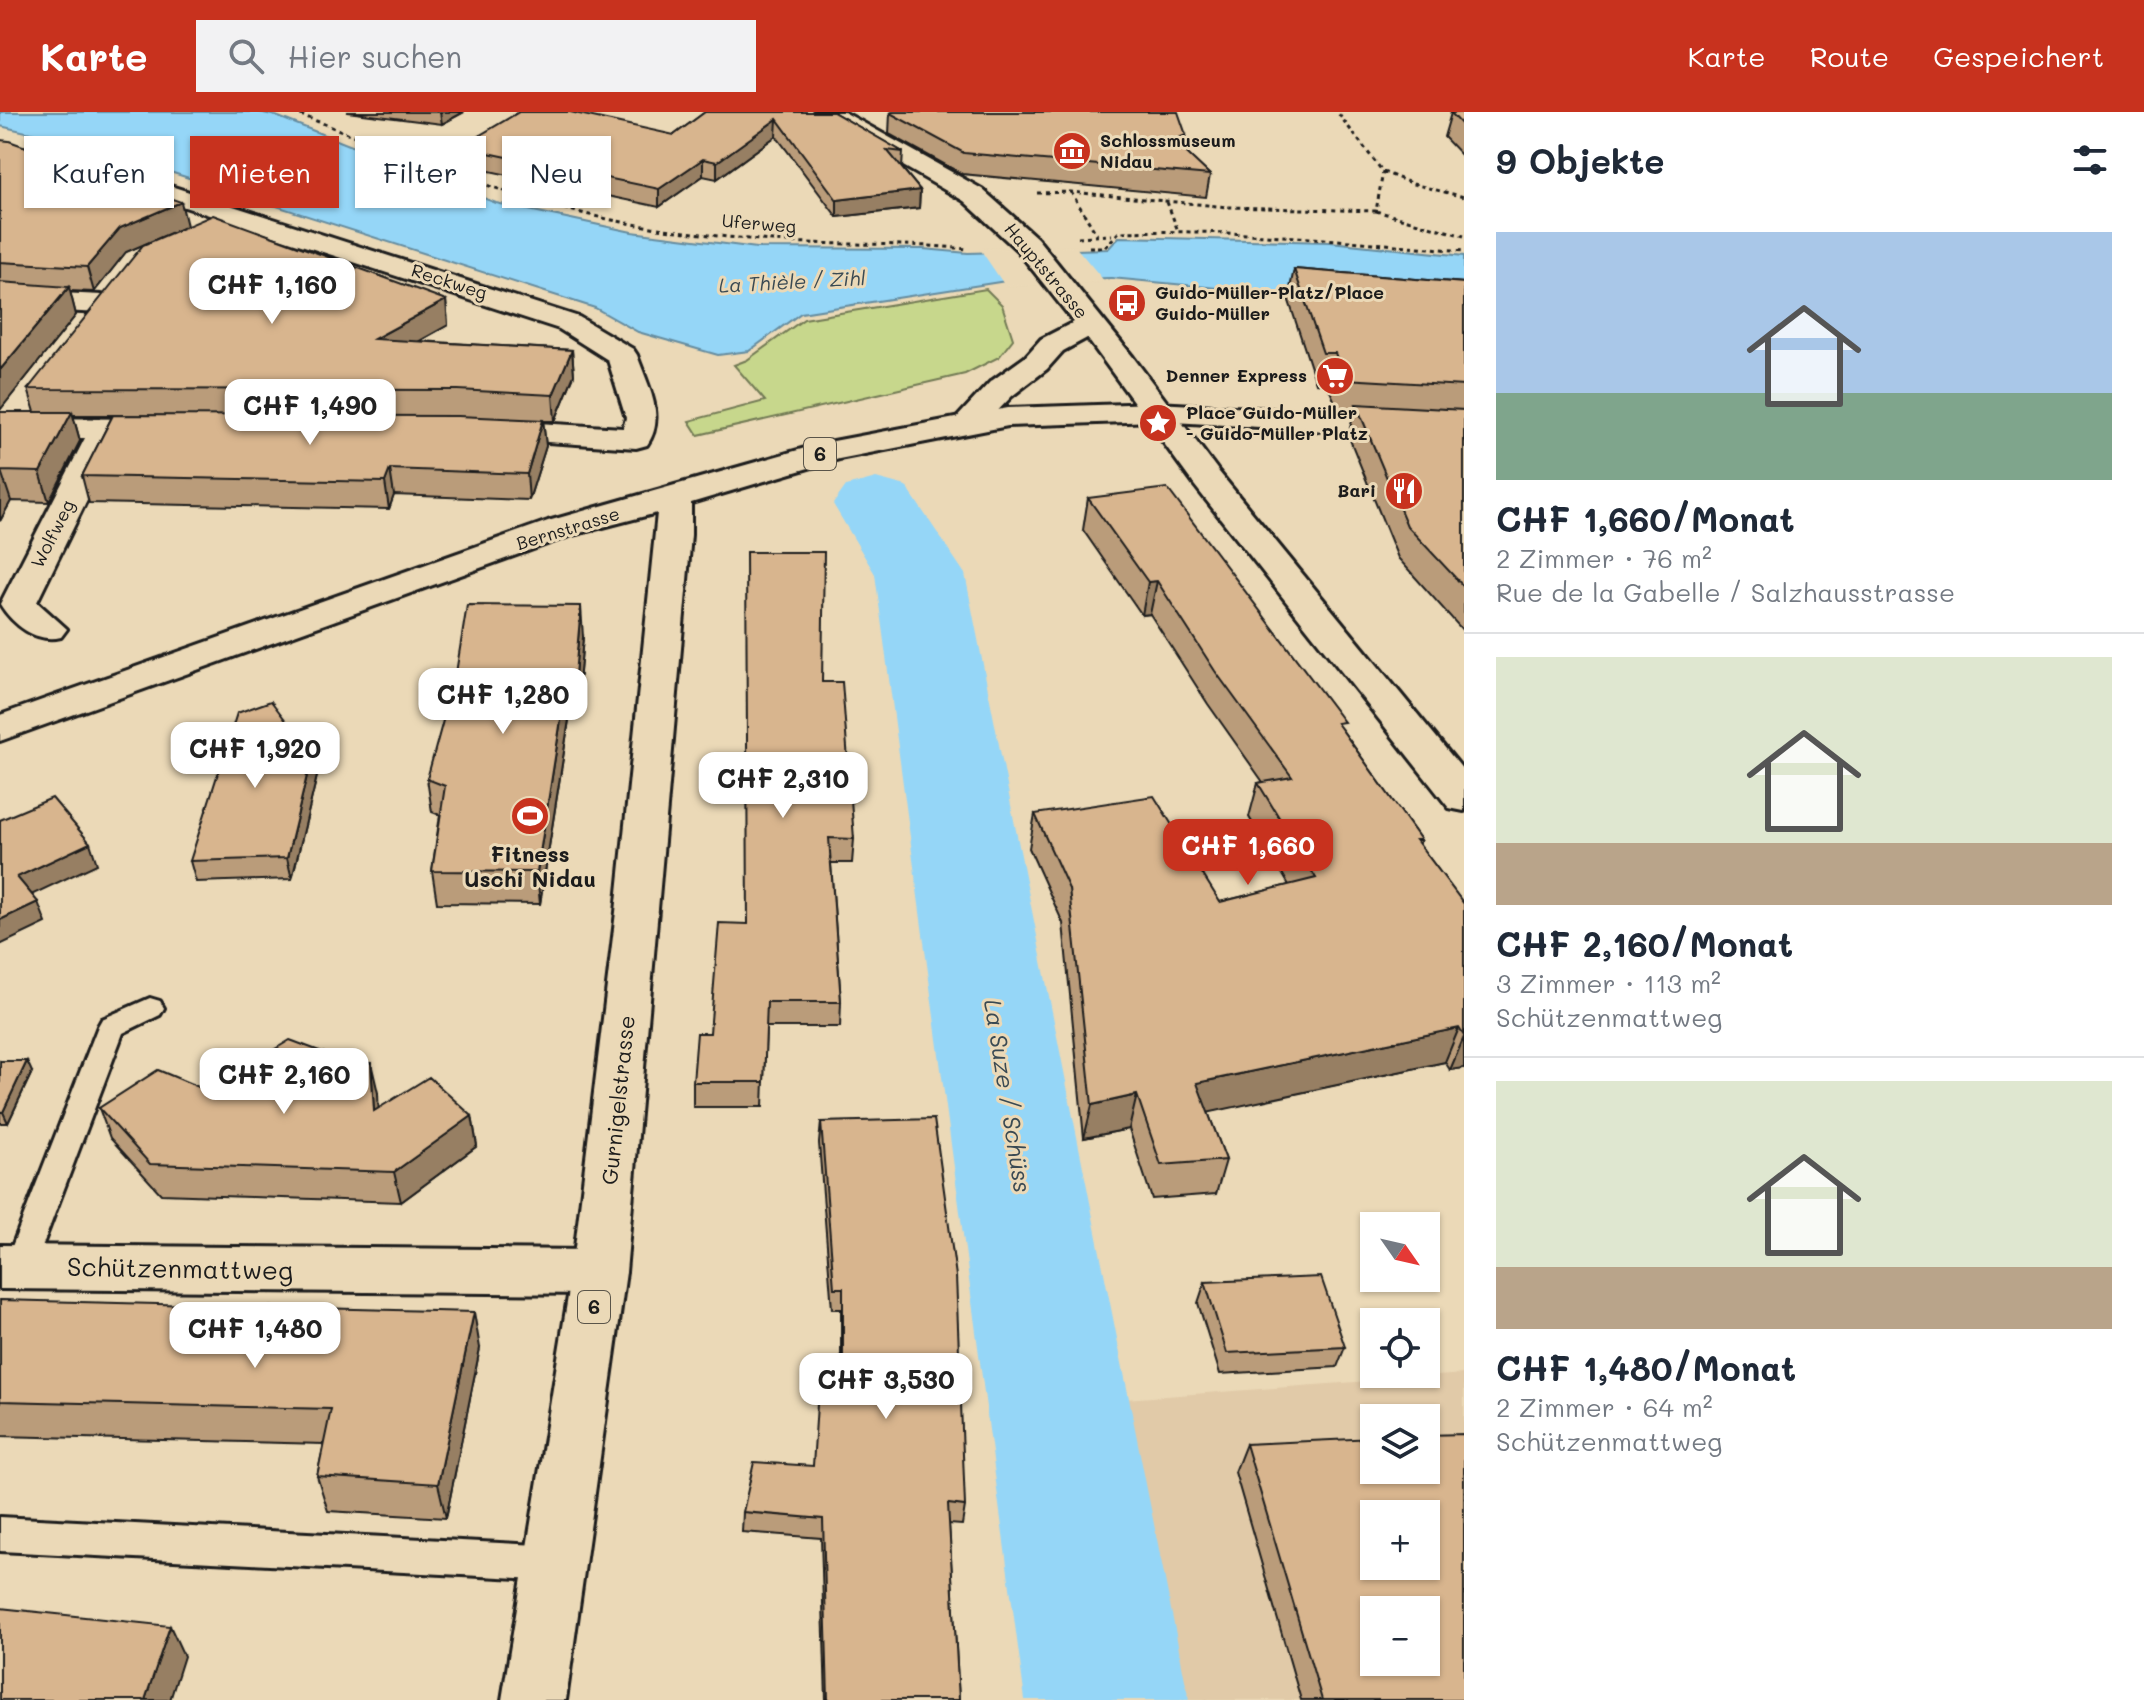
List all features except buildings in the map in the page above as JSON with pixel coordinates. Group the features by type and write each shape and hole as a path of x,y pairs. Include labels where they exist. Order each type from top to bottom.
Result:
{"main road":[{"name":"Hauptstrasse","path":"826,112 925,165 973,195 1027,244 1156,412 1464,798"},
{"name":"Reckweg","path":"0,152 65,160 569,323 622,355 642,418 636,438 461,429"},
{"path":"202,233 241,216"},
{"path":"0,299 111,293 83,329"},
{"path":"968,423 1001,389 1036,363 1052,345 1090,325"},
{"name":"Bernstrasse","path":"0,729 560,528 834,450 1008,417 1156,412"},
{"name":"6","path":"1156,412 1464,429"},
{"path":"10,419 106,429 202,428"},
{"name":"Wolfweg","path":"48,629 18,604 106,429"},
{"name":"Gurnigelstrasse","path":"534,1700 599,1272 640,896 674,535 674,496"},
{"name":"Schützenmattweg","path":"10,1267 599,1272"}],"lane":[{"path":"10,1267 112,1026 150,1008"},
{"path":"0,1534 557,1563"}],"path":[{"name":"Uferweg","path":"293,112 502,189"},
{"path":"1337,112 1383,172 1413,184 1464,197"},
{"path":"1376,211 1383,172"},
{"path":"1071,192 1097,235 1178,231 1333,239 1464,251"},
{"path":"973,195 1071,192 1167,202 1376,211 1464,236"},
{"path":"1167,202 1178,231"},
{"name":"Uferweg","path":"569,208 656,228 774,241 953,246"},
{"path":"1077,247 1105,247 1113,235"}],"shaded area":[{"path":"1464,1374 1464,1700 1150,1700 1098,1401 1360,1382 1360,1388 1440,1388 1440,1376"}],"green space":[{"path":"986,289 1002,305 1013,339 999,357 965,374 698,435 689,421 765,401 734,365 747,360 804,319"}],"water":[{"path":"0,112 259,112 327,136 190,136 190,178 174,173 174,136 43,136 0,126"},
{"name":"La Thièle / Zihl","path":"339,141 355,147 355,208 486,208 486,199 502,204 502,208 519,208 632,232 757,248 923,249 968,253 1108,249 1119,237 1330,242 1464,256 1464,311 1111,278 1006,281 801,313 749,351 718,355 638,332 595,308 282,208 339,208"}],"pier":[{"path":"1075,246 1105,282 1005,286 980,249"}],"waterway":[{"name":"La Suze / Schüss","path":"876,504 920,574 1107,1700"}],"place":[{"name":"Schlossmuseum Nidau","path":"1072,151"},
{"name":"Guido-Müller-Platz/Place Guido-Müller","path":"1127,303"},
{"name":"Denner Express","path":"1335,376"},
{"name":"Place Guido-Müller - Guido-Müller Platz","path":"1158,423"},
{"name":"Bari","path":"1404,491"},
{"name":"Fitness Uschi Nidau","path":"530,816"}]}
